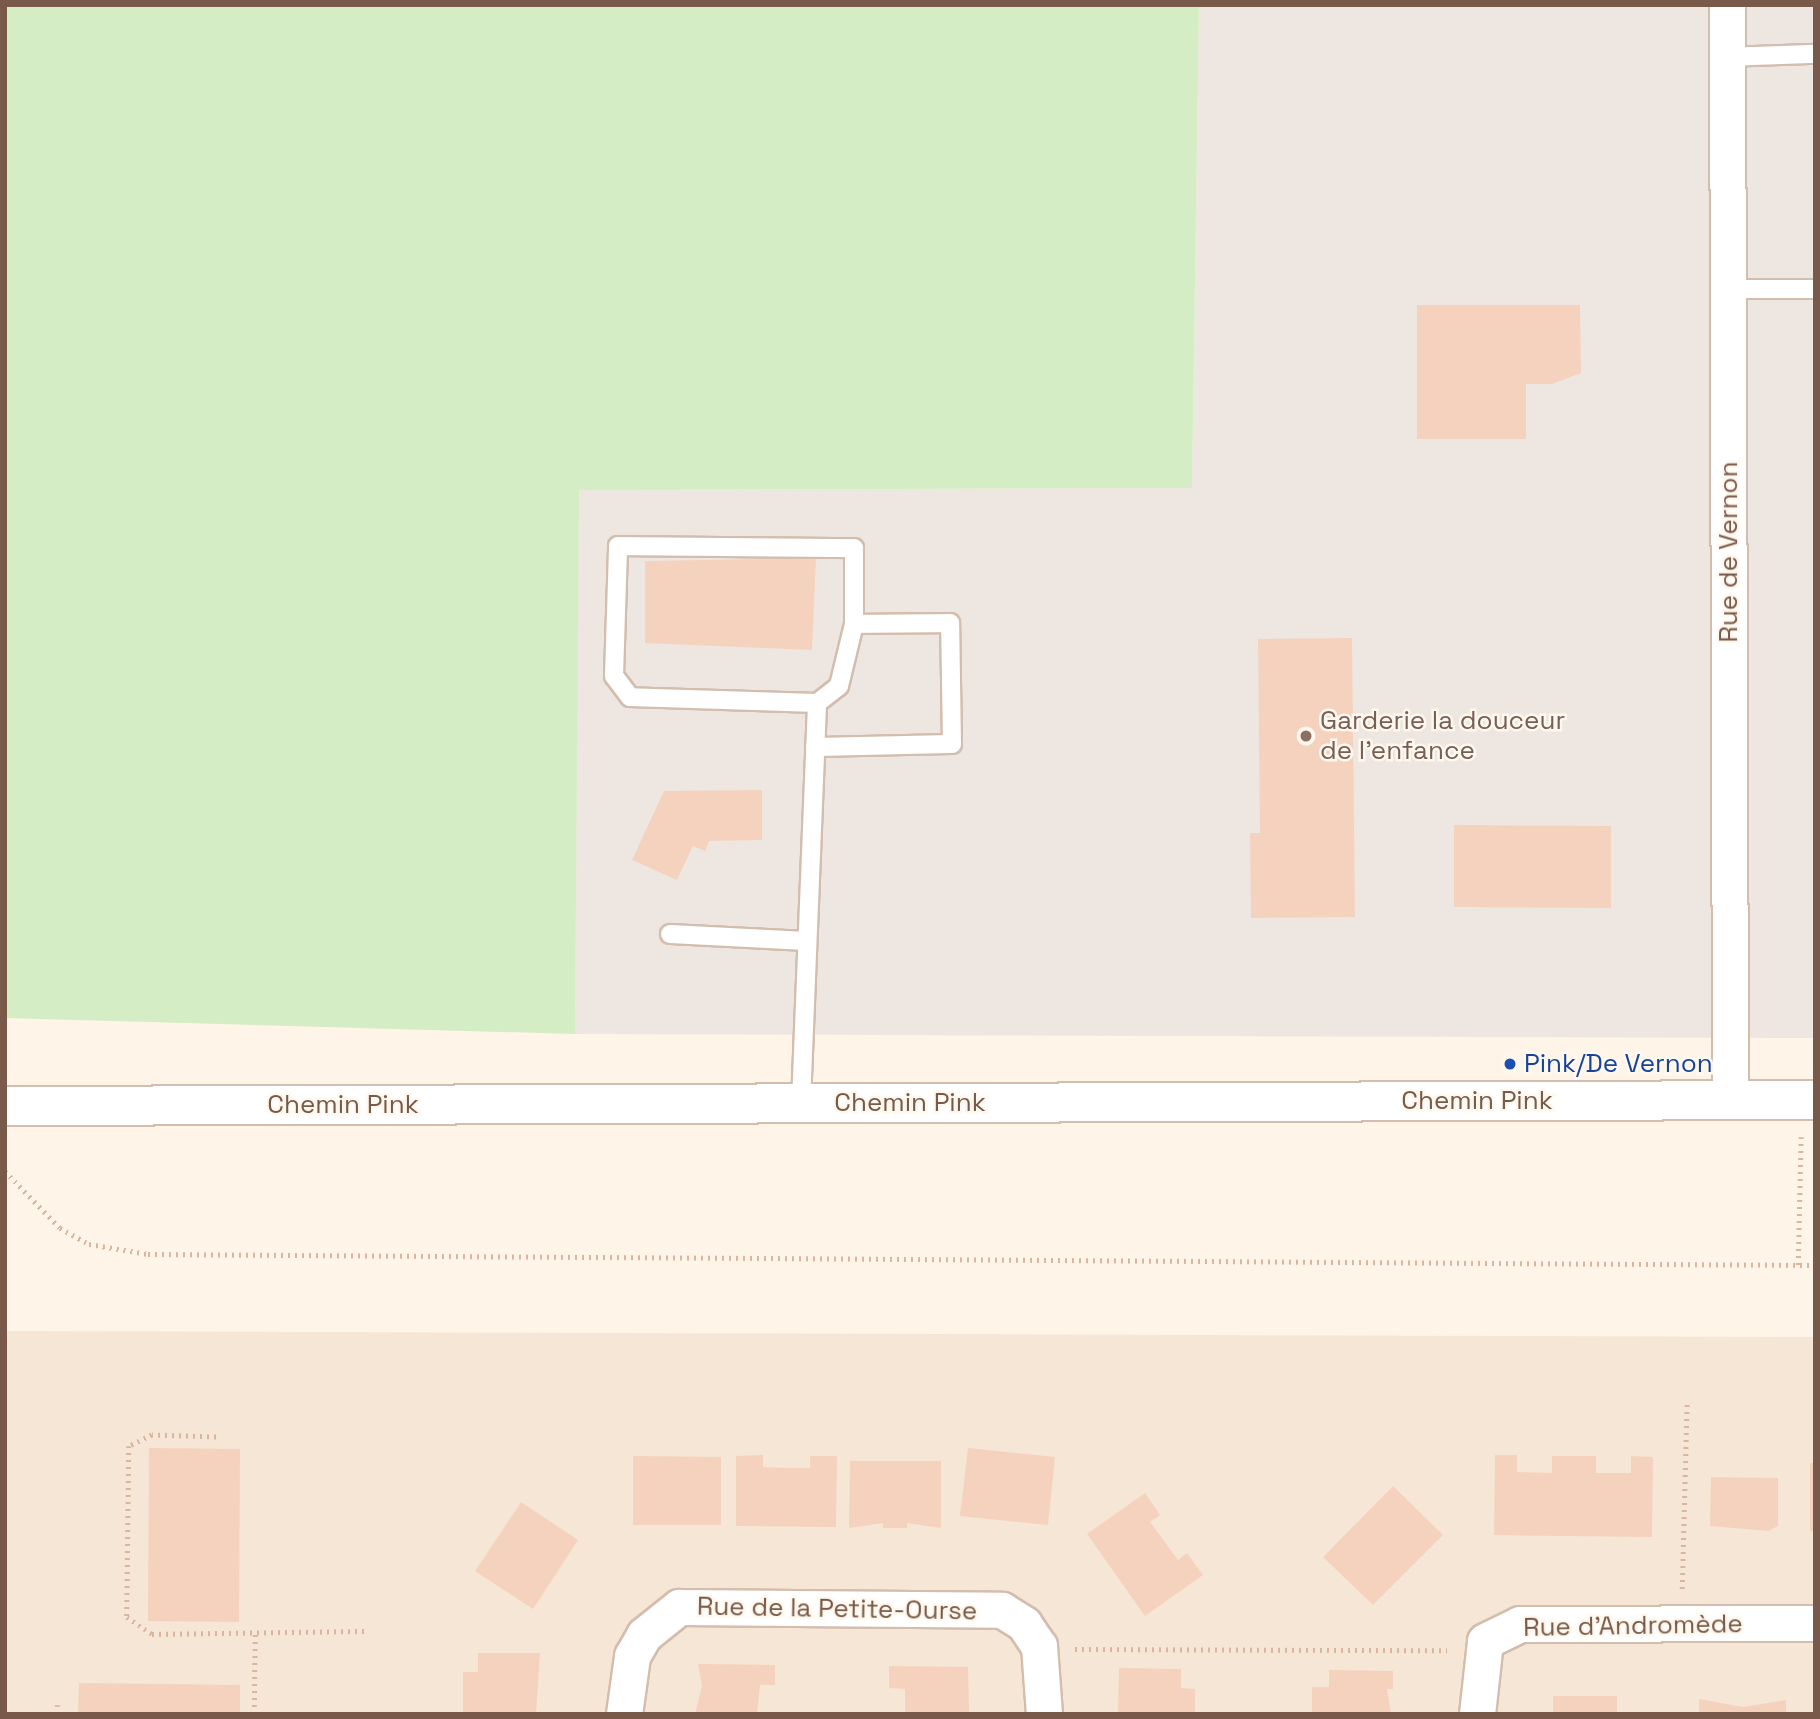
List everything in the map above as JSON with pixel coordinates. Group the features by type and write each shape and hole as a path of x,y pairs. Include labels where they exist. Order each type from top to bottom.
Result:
{"main road":[{"name":"Chemin Pink","path":"5,1106 1808,1100"}],"street":[{"name":"Rue de Vernon","path":"1727,5 1730,1100"},
{"name":"Rue de la Petite-Ourse","path":"624,1714 632,1656 644,1635 679,1607 1002,1610 1024,1624 1039,1646"},
{"name":"Rue d'Andromède","path":"1477,1714 1485,1641 1520,1624 1815,1623"},
{"path":"1039,1646 1044,1714"}],"lane":[{"path":"1727,57 1815,54"},
{"path":"1728,289 1815,289"},
{"path":"618,546 854,548 854,624 839,686 817,703 630,697 614,676 618,546"},
{"path":"815,747 952,744 950,624 854,624"},
{"path":"801,1103 817,703"},
{"path":"670,934 807,941"}],"path":[{"path":"1798,1265 1808,1100"},
{"path":"5,1171 60,1228 89,1244 148,1254 1815,1265"},
{"path":"1680,1622 1687,1401"},
{"path":"216,1437 152,1435 129,1446 127,1617 152,1634 365,1631"},
{"path":"254,1714 255,1632"},
{"path":"1039,1646 1441,1651 1485,1641"},
{"path":"57,1705 57,1714"}],"shaded area":[{"path":"1199,5 1815,5 1815,1038 575,1034 578,490 1192,488"},
{"path":"5,1331 1815,1337 1815,1714 5,1714"}],"green space":[{"path":"5,5 1199,5 1192,488 579,490 575,1034 5,1018"}],"building":[{"path":"1417,305 1580,305 1581,373 1552,384 1526,384 1526,439 1417,439"},
{"path":"816,558 812,650 645,643 645,561"},
{"name":"Garderie la douceur de l'enfance","path":"1352,638 1355,917 1251,918 1250,833 1260,833 1258,639"},
{"path":"762,790 762,840 709,841 705,851 693,846 677,880 632,860 664,791"},
{"path":"1454,825 1611,826 1611,908 1454,907"},
{"path":"149,1448 240,1449 239,1622 148,1621"},
{"path":"968,1448 1055,1457 1048,1525 960,1516"},
{"path":"763,1455 763,1467 786,1468 810,1468 810,1456 837,1456 836,1527 736,1526 736,1456"},
{"path":"1495,1455 1517,1455 1517,1472 1552,1473 1552,1456 1596,1456 1596,1473 1631,1473 1631,1456 1653,1457 1652,1537 1494,1535"},
{"path":"633,1456 721,1457 721,1525 633,1525"},
{"path":"850,1461 941,1461 941,1528 907,1523 907,1528 883,1528 883,1523 849,1528"},
{"path":"1810,1463 1815,1463 1815,1531 1810,1531"},
{"path":"1711,1477 1778,1478 1778,1526 1768,1531 1710,1526"},
{"path":"1393,1486 1443,1535 1373,1605 1323,1557"},
{"path":"1145,1493 1160,1515 1150,1522 1178,1560 1187,1553 1203,1575 1145,1616 1087,1534"},
{"path":"521,1502 578,1540 533,1609 475,1571"},
{"path":"478,1653 540,1653 536,1714 463,1713 463,1672 478,1672"},
{"path":"698,1664 775,1665 775,1685 760,1685 757,1714 695,1714 702,1686"},
{"path":"889,1666 968,1667 969,1714 905,1714 905,1689 889,1688"},
{"path":"1119,1668 1181,1669 1181,1688 1195,1689 1195,1714 1118,1714"},
{"path":"1329,1670 1393,1671 1393,1689 1387,1689 1391,1714 1312,1714 1312,1687 1329,1687"},
{"path":"79,1683 240,1685 240,1714 78,1714"},
{"path":"1553,1696 1617,1696 1617,1714 1553,1714"},
{"path":"1699,1699 1743,1707 1786,1700 1786,1714 1699,1714"}],"place":[{"name":"Garderie la douceur de l'enfance","path":"1306,736"},
{"name":"Pink/De Vernon","path":"1510,1064"}]}
